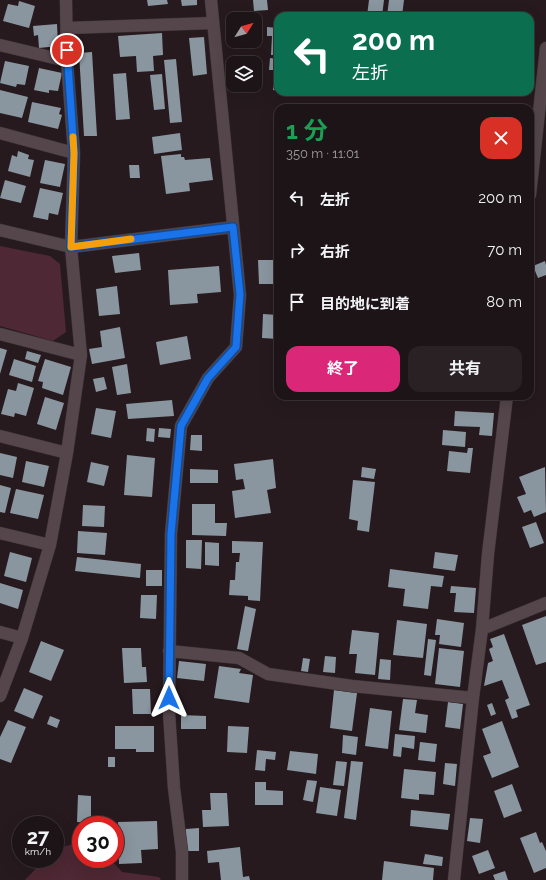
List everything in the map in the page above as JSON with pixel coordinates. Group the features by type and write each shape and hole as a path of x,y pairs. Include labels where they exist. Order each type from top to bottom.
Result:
{"street":[{"path":"1,693 22,638 50,545 67,453 81,355 71,247 74,153 67,61 66,0"},
{"path":"182,880 182,852 174,788 169,713 171,534 181,426 208,378 236,347 240,294 211,0"},
{"path":"67,28 213,23"},
{"path":"0,45 67,61"},
{"path":"534,158 546,48"},
{"path":"0,133 74,153"},
{"path":"0,230 71,247 233,227"},
{"path":"0,334 81,355"},
{"path":"454,880 472,698 482,629 488,554 507,400"},
{"path":"0,436 67,453"},
{"path":"0,533 50,545"},
{"path":"482,629 546,603"},
{"path":"0,632 22,638"},
{"path":"169,651 239,658 268,674 352,686 472,698"}],"shaded area":[{"path":"0,246 50,256 60,264 66,332 53,341 0,326"},
{"path":"72,844 72,868 118,868 122,872 159,877 161,880 25,880 36,868 64,868 64,846"}],"building":[{"path":"147,0 167,0 168,4 148,6"},
{"path":"181,0 197,0 197,5 182,6"},
{"path":"253,0 267,0 268,10 254,11"},
{"path":"369,0 384,0 382,12 368,12"},
{"path":"389,0 404,0 402,12 388,12"},
{"path":"19,1 35,6 29,28 3,21 8,4 18,6"},
{"path":"57,24 58,46 39,48 38,35 34,36 33,26"},
{"path":"267,27 274,28 274,55 271,55 272,36 267,36"},
{"path":"162,33 163,55 153,56 154,71 137,72 136,56 120,57 118,36"},
{"path":"204,37 207,74 193,76 189,38"},
{"path":"92,52 97,136 84,136 79,53"},
{"path":"270,58 274,58 274,70 269,70"},
{"path":"176,59 182,122 170,123 164,60"},
{"path":"5,61 29,66 25,85 17,84 16,87 0,83"},
{"path":"39,68 62,73 58,91 49,90 49,93 34,90"},
{"path":"274,70 274,90 273,90"},
{"path":"126,73 130,119 116,120 113,74"},
{"path":"162,74 165,109 154,110 150,75"},
{"path":"0,90 28,97 22,118 0,113"},
{"path":"32,102 61,108 59,114 62,115 58,129 28,122"},
{"path":"180,133 182,150 154,154 152,137"},
{"path":"18,151 29,155 28,159 34,160 30,177 8,171 12,155 17,157"},
{"path":"181,154 181,157 184,157 185,160 210,158 213,180 189,183 190,191 166,194 161,156"},
{"path":"45,160 65,164 60,187 40,183"},
{"path":"129,165 139,165 140,178 130,178"},
{"path":"5,180 26,186 21,203 0,198"},
{"path":"40,188 63,193 58,215 49,213 48,220 33,217"},
{"path":"139,253 141,270 115,273 112,256"},
{"path":"258,260 274,260 274,284 259,284"},
{"path":"545,261 546,275 538,278 534,266"},
{"path":"219,266 221,292 197,294 198,303 170,305 168,270"},
{"path":"117,286 120,314 99,316 96,289"},
{"path":"263,314 274,315 274,339 262,338"},
{"path":"120,327 125,358 92,364 89,349 102,347 100,331"},
{"path":"187,336 191,359 160,365 156,342"},
{"path":"0,348 7,350 0,374"},
{"path":"27,351 41,355 38,363 25,359"},
{"path":"14,359 36,366 32,382 9,375"},
{"path":"45,359 71,367 63,395 42,388 43,382 38,381"},
{"path":"127,364 131,393 117,395 112,367"},
{"path":"104,377 107,389 96,392 93,379"},
{"path":"18,383 34,388 26,416 15,413 14,417 1,414 8,389 16,391"},
{"path":"45,397 64,403 56,430 37,424"},
{"path":"172,400 174,416 128,419 126,404"},
{"path":"96,408 116,411 111,438 91,434"},
{"path":"455,411 494,413 492,436 479,435 480,427 454,426"},
{"path":"147,428 155,429 154,442 146,441"},
{"path":"159,428 171,429 170,438 158,437"},
{"path":"443,430 466,432 465,447 442,445"},
{"path":"191,435 202,435 202,451 190,450"},
{"path":"468,448 473,448 470,473 447,471 449,451 467,453"},
{"path":"0,453 17,457 13,478 0,475"},
{"path":"127,455 155,458 152,497 124,495"},
{"path":"273,459 276,488 267,490 271,513 235,518 232,491 245,489 243,479 236,480 234,464"},
{"path":"26,461 49,466 44,487 22,482"},
{"path":"91,462 109,466 104,486 87,482"},
{"path":"362,467 376,469 374,479 361,477"},
{"path":"545,467 546,512 534,517 531,510 524,513 517,497 526,494 519,477"},
{"path":"190,469 218,470 218,483 190,483"},
{"path":"353,480 375,482 369,532 357,530 358,521 349,519"},
{"path":"0,485 11,488 5,513 0,512"},
{"path":"16,489 44,495 38,519 10,513"},
{"path":"192,504 215,504 215,523 227,523 226,536 192,535"},
{"path":"83,505 105,506 104,527 82,526"},
{"path":"536,522 544,543 530,548 522,527"},
{"path":"78,531 107,533 105,555 77,553"},
{"path":"186,540 202,540 201,569 186,568"},
{"path":"232,541 263,542 260,601 248,600 248,596 229,595 230,580 235,580 236,562 239,562 240,553 232,553"},
{"path":"205,542 219,543 219,566 205,565"},
{"path":"10,552 32,558 26,582 4,576"},
{"path":"435,552 458,555 455,571 433,568"},
{"path":"77,557 141,564 140,578 75,571"},
{"path":"390,569 444,576 442,587 431,586 428,609 403,606 405,589 388,587"},
{"path":"146,570 162,570 162,586 146,586"},
{"path":"0,583 23,590 18,609 0,603"},
{"path":"451,586 476,588 474,613 454,612 456,593 450,593"},
{"path":"141,595 157,595 156,619 140,618"},
{"path":"245,606 256,609 248,651 237,649"},
{"path":"546,616 546,662 536,665 522,625"},
{"path":"437,619 464,623 461,647 439,644 440,635 435,635"},
{"path":"397,620 427,624 423,658 393,655"},
{"path":"352,630 379,633 375,675 355,673 357,654 349,654"},
{"path":"504,634 530,705 516,710 518,717 512,719 505,700 509,698 502,680 484,686 488,663 493,661 489,649 493,647 490,639"},
{"path":"428,639 436,640 431,676 424,675"},
{"path":"41,641 64,650 51,681 29,672"},
{"path":"122,648 141,648 142,667 146,667 147,682 124,683"},
{"path":"439,648 464,651 460,687 435,684"},
{"path":"325,656 336,657 335,673 323,672"},
{"path":"303,658 310,659 308,672 301,671"},
{"path":"380,659 391,660 390,680 378,679"},
{"path":"179,661 206,664 204,681 177,678"},
{"path":"219,666 241,669 239,673 253,675 249,703 214,698"},
{"path":"24,688 43,696 33,719 14,711"},
{"path":"132,689 150,689 151,714 133,714"},
{"path":"334,690 357,693 352,731 330,728"},
{"path":"403,699 417,700 415,713 428,715 426,733 399,730"},
{"path":"448,702 463,704 460,729 445,727"},
{"path":"492,703 496,714 491,716 487,705"},
{"path":"370,708 392,711 388,749 365,746"},
{"path":"181,715 206,716 206,729 181,729"},
{"path":"50,716 60,720 57,728 47,724"},
{"path":"8,720 26,727 11,763 0,759 0,737"},
{"path":"502,721 519,767 492,778 483,756 491,753 482,729"},
{"path":"115,726 154,726 154,752 136,752 136,749 115,749"},
{"path":"228,726 249,727 247,753 227,752"},
{"path":"395,734 415,736 414,749 402,747 401,757 393,756"},
{"path":"343,735 358,737 356,755 342,753"},
{"path":"420,742 437,744 435,762 418,760"},
{"path":"257,750 276,752 275,760 266,759 265,771 255,770"},
{"path":"290,751 318,754 316,774 287,770"},
{"path":"108,757 115,757 115,767 108,767"},
{"path":"336,761 347,762 344,786 333,785"},
{"path":"351,761 363,762 356,820 344,818"},
{"path":"445,763 457,764 455,786 443,784"},
{"path":"404,769 436,772 434,795 419,794 419,800 401,798"},
{"path":"307,780 317,781 313,802 303,800"},
{"path":"255,782 266,782 266,790 283,791 283,805 255,805"},
{"path":"512,784 522,811 504,818 494,791"},
{"path":"320,787 341,790 337,816 316,813"},
{"path":"210,793 227,793 229,826 203,827 202,810 211,810"},
{"path":"78,795 91,796 91,816 77,816"},
{"path":"411,810 450,814 448,830 410,826"},
{"path":"470,818 483,819 480,843 467,841"},
{"path":"157,821 158,849 141,850 142,863 124,864 124,822"},
{"path":"199,828 199,851 186,851 186,829"},
{"path":"536,832 540,843 542,842 546,851 546,868 534,873 520,838"},
{"path":"240,847 243,877 249,876 250,880 221,880 219,862 208,863 207,851"},
{"path":"488,850 495,868 479,874 472,856"},
{"path":"425,854 443,857 442,866 423,864"},
{"path":"384,861 434,868 433,880 382,880"},
{"path":"505,871 508,880 495,880 493,875"}],"slow traffic":[{"path":"73,137 74,153 71,247 131,239"}],"route":[{"path":"67,50 74,153 71,247 233,227 240,294 236,347 208,378 181,426 171,534 169,698"}]}
